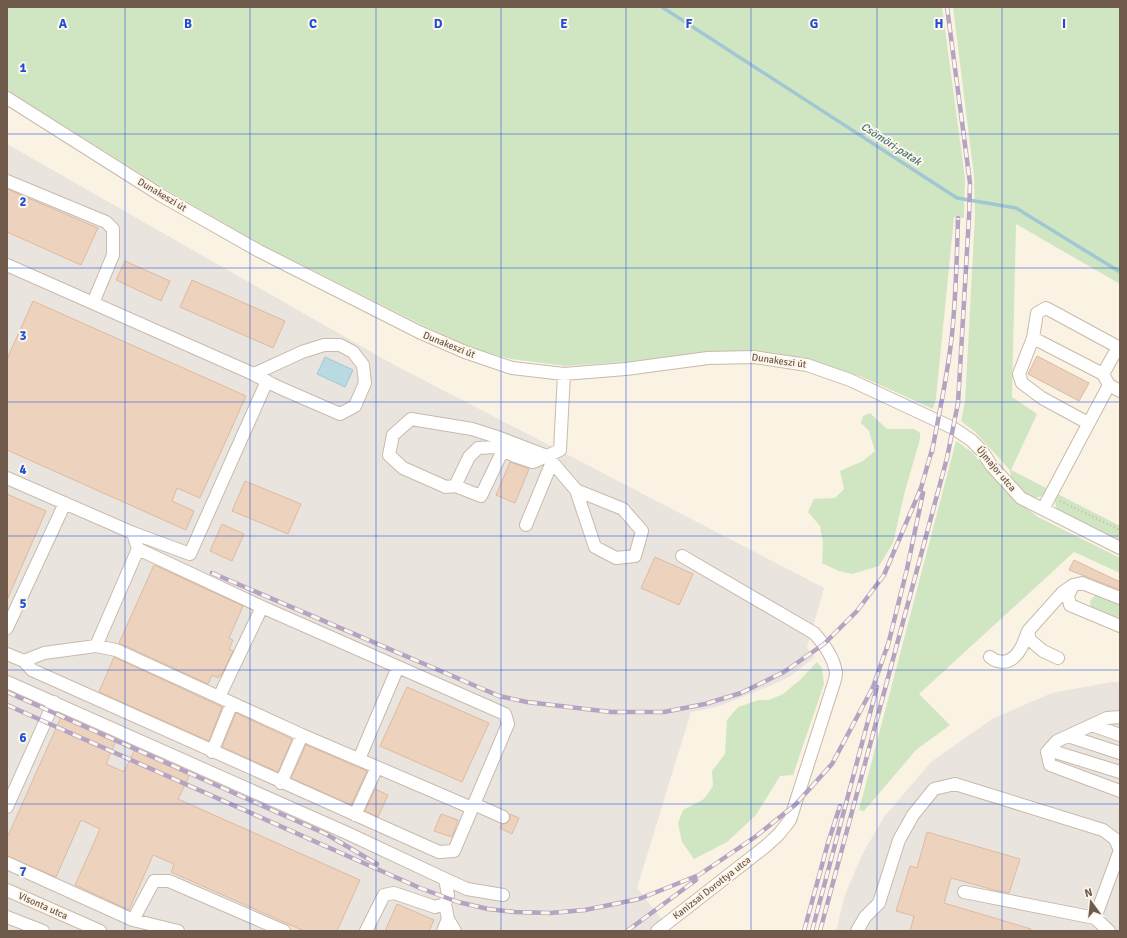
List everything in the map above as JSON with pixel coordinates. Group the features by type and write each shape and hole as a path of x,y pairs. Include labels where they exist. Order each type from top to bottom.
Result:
{"street":[{"name":"Dunakeszi út","path":"7,98 162,196 259,251 419,332 465,352 512,368 564,374 626,369 708,358 754,357 807,365 850,380 938,421"},
{"path":"7,181 106,222 113,229 113,255 93,303"},
{"path":"7,265 254,374 268,382 340,414 355,406 365,383 363,365 353,352 340,345 324,345 302,352 254,374"},
{"path":"1088,423 1042,398 1022,383 1019,374 1033,338 1037,313 1046,308 1118,347 1103,374"},
{"path":"1033,338 1103,374 1109,385 1120,391"},
{"path":"526,525 550,459 560,450 564,374"},
{"path":"7,478 133,533 190,554 268,382"},
{"path":"1043,509 1109,385"},
{"path":"503,450 481,496 455,486 446,488 403,468 389,455 394,435 411,419 472,429 500,438 550,459 576,490 595,547 616,558 635,556 642,531 623,509 576,490"},
{"name":"Újmajor utca","path":"938,421 953,428 971,440 982,450 991,465 1021,498 1120,548"},
{"path":"455,486 470,457 478,448 496,447 515,456 533,462 550,459"},
{"path":"7,628 65,503"},
{"path":"96,646 138,549 133,533"},
{"path":"7,654 24,661 32,670 281,783 439,852 454,851 508,724 505,714 262,607 138,549"},
{"name":"Kanizsai Dorottya utca","path":"657,931 766,846 779,834 790,820 834,686 836,674 831,658 824,644 814,633 682,556"},
{"path":"990,657 998,662 1008,661 1016,656 1023,646 1028,631 1063,592 1074,585 1082,583 1120,598"},
{"path":"1074,585 1068,596 1070,606 1120,626"},
{"path":"219,697 262,607"},
{"path":"1028,631 1030,640 1043,651 1058,658"},
{"path":"24,661 44,654 96,646 116,650 302,735 503,817"},
{"path":"359,759 398,667"},
{"path":"7,682 348,833 467,889 503,895"},
{"path":"7,808 54,702"},
{"path":"212,752 232,703"},
{"path":"1120,717 1107,718 1057,741 1047,752 1050,765 1120,791"},
{"path":"1092,725 1120,735"},
{"path":"281,783 302,735"},
{"path":"1068,736 1120,753"},
{"path":"1049,750 1120,772"},
{"path":"355,815 377,766"},
{"path":"857,931 865,917 878,903 899,840 913,815 934,789 955,784 1103,830 1115,839 1120,850 1095,918"},
{"path":"7,863 133,920 178,931"},
{"path":"445,879 448,895 445,904 448,918 455,931"},
{"path":"133,920 154,881 169,881 284,931"},
{"name":"Visonta utca","path":"7,890 100,931"},
{"path":"964,892 1095,918 1109,931"},
{"path":"366,931 384,895 394,893 435,907 445,904"},
{"path":"7,917 43,931"},
{"path":"443,931 448,918"}],"path":[{"path":"1050,496 1120,530"}],"shaded area":[{"path":"7,144 387,361 824,588 807,648 815,657 789,677 772,685 716,707 691,712 637,888 671,931 7,931"},
{"path":"1112,682 1120,682 1120,931 836,931 845,895 862,855 884,817 931,762 992,719 1052,693"}],"green space":[{"path":"7,7 942,7 965,178 964,218 954,217 936,398 933,409 860,376 807,360 753,352 706,352 627,362 565,366 511,359 464,346 264,246 168,191 7,90"},
{"path":"953,7 1120,7 1120,284 1016,224 1012,397 1037,414 1011,470 1120,526 1120,545 1057,512 1055,501 1044,495 1031,498 1026,496 1016,488 1010,470 975,432 961,421 965,402 975,216 974,176"},
{"path":"870,413 887,429 914,429 920,433 920,439 905,491 893,543 879,566 852,574 839,571 822,563 823,542 820,526 808,512 814,499 835,498 844,489 840,471 863,461 875,451 869,431 861,423 863,416"},
{"path":"956,441 973,453 1007,493 1038,517 1120,558 1120,573 1074,552 919,694 950,725 916,750 864,811 859,810"},
{"path":"1096,594 1120,602 1120,621 1091,608 1090,601"},
{"path":"817,662 822,668 824,684 793,775 780,776 756,815 727,842 694,859 682,842 678,823 683,810 704,799 713,786 712,771 725,754 727,720 738,707 759,700 769,700 783,694 800,680"}],"water":[{"path":"325,357 353,370 345,387 317,374"}],"building":[{"path":"7,189 98,228 81,265 7,232"},
{"path":"125,261 170,281 161,301 116,280"},
{"path":"192,280 285,321 273,348 180,307"},
{"path":"33,301 246,396 200,498 177,488 172,501 194,511 186,530 7,450 7,359"},
{"path":"1037,356 1089,383 1079,401 1028,374"},
{"path":"510,462 529,469 515,503 496,495"},
{"path":"245,481 301,504 288,534 232,511"},
{"path":"7,494 46,511 7,600"},
{"path":"222,524 244,534 232,561 210,551"},
{"path":"655,557 693,574 679,605 641,588"},
{"path":"1074,560 1120,582 1120,590 1069,570"},
{"path":"154,565 243,606 229,638 233,640 229,649 233,651 221,676 219,675 218,678 212,675 208,684 119,643"},
{"path":"114,657 222,707 209,741 99,692"},
{"path":"407,687 489,723 462,782 380,746"},
{"path":"236,713 292,739 278,772 222,747"},
{"path":"61,717 116,741 106,764 124,772 135,749 190,774 178,799 360,880 337,931 304,931 171,872 174,864 153,855 129,910 75,885 100,829 81,820 56,877 7,856 7,838"},
{"path":"306,745 367,771 351,805 291,778"},
{"path":"375,789 388,795 378,817 365,811"},
{"path":"441,814 458,820 452,837 434,831"},
{"path":"510,814 519,818 512,834 500,828 502,824 507,823 510,820"},
{"path":"927,832 1020,859 1009,893 951,878 944,903 1031,929 1030,931 910,931 914,916 896,911 910,866 917,868"},
{"path":"397,904 434,920 429,931 385,931"}],"waterway":[{"name":"Csömöri-patak","path":"662,7 957,198 1016,208 1120,272"}],"railway":[{"path":"820,931 947,458 958,403 970,183 947,7"},
{"path":"932,452 946,379 952,334 958,218"},
{"path":"212,573 499,696 527,702 611,712 664,712 705,704 741,693 784,672 824,644 857,611 884,575 921,488 933,446"},
{"path":"887,649 907,569 923,493"},
{"path":"7,705 420,888 458,902 488,909 515,912 550,913 585,910 639,899 699,875 755,837 795,805 832,764 873,687 888,644"},
{"path":"812,931 877,687"},
{"path":"7,692 326,834 377,864"},
{"path":"804,931 828,843 840,806"},
{"path":"627,931 696,880"}]}
